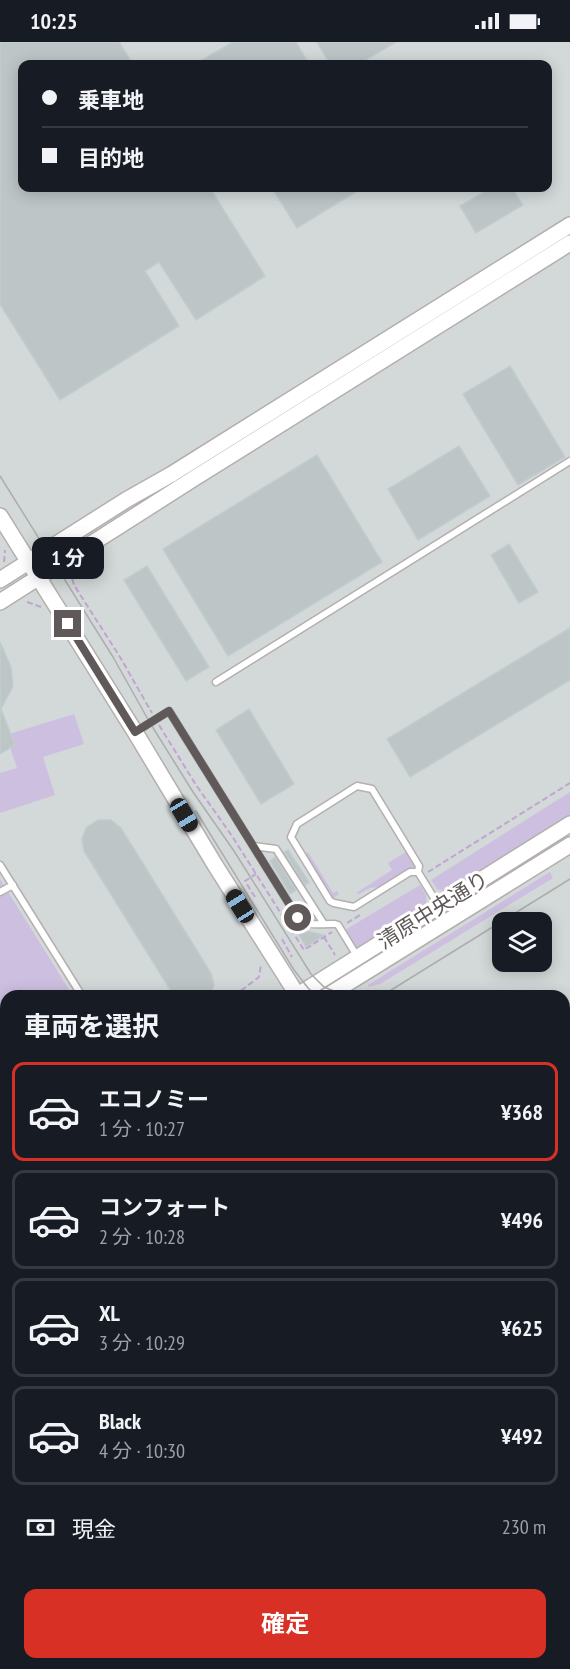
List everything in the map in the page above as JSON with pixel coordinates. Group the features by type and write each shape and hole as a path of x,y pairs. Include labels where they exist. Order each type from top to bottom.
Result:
{"street":[{"path":"0,580 570,225"},
{"path":"0,602 570,243"},
{"path":"0,516 293,990"},
{"name":"清原中央通り","path":"306,990 570,824"},
{"name":"清原中央通り","path":"337,990 570,845"}],"lane":[{"path":"216,682 570,461"},
{"path":"135,732 169,711 298,918 310,924 335,924 358,957"},
{"path":"420,874 410,872 354,907 334,903 330,901 291,837 297,824 357,786 372,789 419,866 420,874 439,906"},
{"path":"253,846 276,849 324,924"},
{"path":"0,865 78,990"},
{"path":"0,892 13,885"}],"path":[{"path":"0,566 4,563 4,547"},
{"path":"420,874 570,783"},
{"path":"255,897 245,881 256,874"},
{"path":"304,950 364,912"},
{"path":"324,937 338,960"},
{"path":"282,939 292,957"},
{"path":"243,990 259,977"}],"shaded area":[{"path":"0,42 570,42 570,990 0,990"},
{"path":"74,714 84,744 43,757 55,795 0,813 0,773 17,768 6,735"},
{"path":"570,792 570,815 446,892 437,889 431,880"},
{"path":"308,852 333,893 337,891 339,894 332,899 305,854"},
{"path":"406,852 415,866 381,887 356,893 392,870 388,863"},
{"path":"550,872 553,878 498,912 492,912 492,915 380,984 368,987"},
{"path":"0,879 69,990 0,990"},
{"path":"420,885 426,895 426,906 356,949 345,930"}],"building":[{"path":"0,42 119,42 130,60 18,60 18,192 212,192 265,276 196,320 159,262 145,271 179,326 60,400 0,304"},
{"path":"233,42 296,42 307,60 202,60"},
{"path":"317,42 396,42 366,60 328,60"},
{"path":"274,192 356,192 297,228"},
{"path":"484,192 515,192 523,205 476,233 460,206"},
{"path":"510,366 565,457 518,485 463,394"},
{"path":"459,446 490,496 418,540 388,489"},
{"path":"317,455 382,562 228,656 163,549"},
{"path":"509,544 538,592 519,603 491,555"},
{"path":"147,566 209,667 186,681 124,580"},
{"path":"570,628 570,680 410,777 387,739"},
{"path":"0,642 11,667 13,686 1,709 15,745 0,754"},
{"path":"249,709 294,784 261,804 216,730"},
{"path":"98,820 111,820 121,828 211,973 214,985 212,990 170,990 84,851 82,839 86,828"},
{"path":"288,850 309,882 305,885 284,852"},
{"path":"275,857 296,890 290,894 270,861"},
{"path":"295,928 324,935 306,947"}],"tram line":[{"path":"0,476 113,657 150,723 193,792 234,851 311,974 324,987 331,990"},
{"path":"196,811 294,970 310,990"},
{"path":"391,990 570,879"}],"route":[{"path":"68,624 135,732 169,711 298,918"}]}
